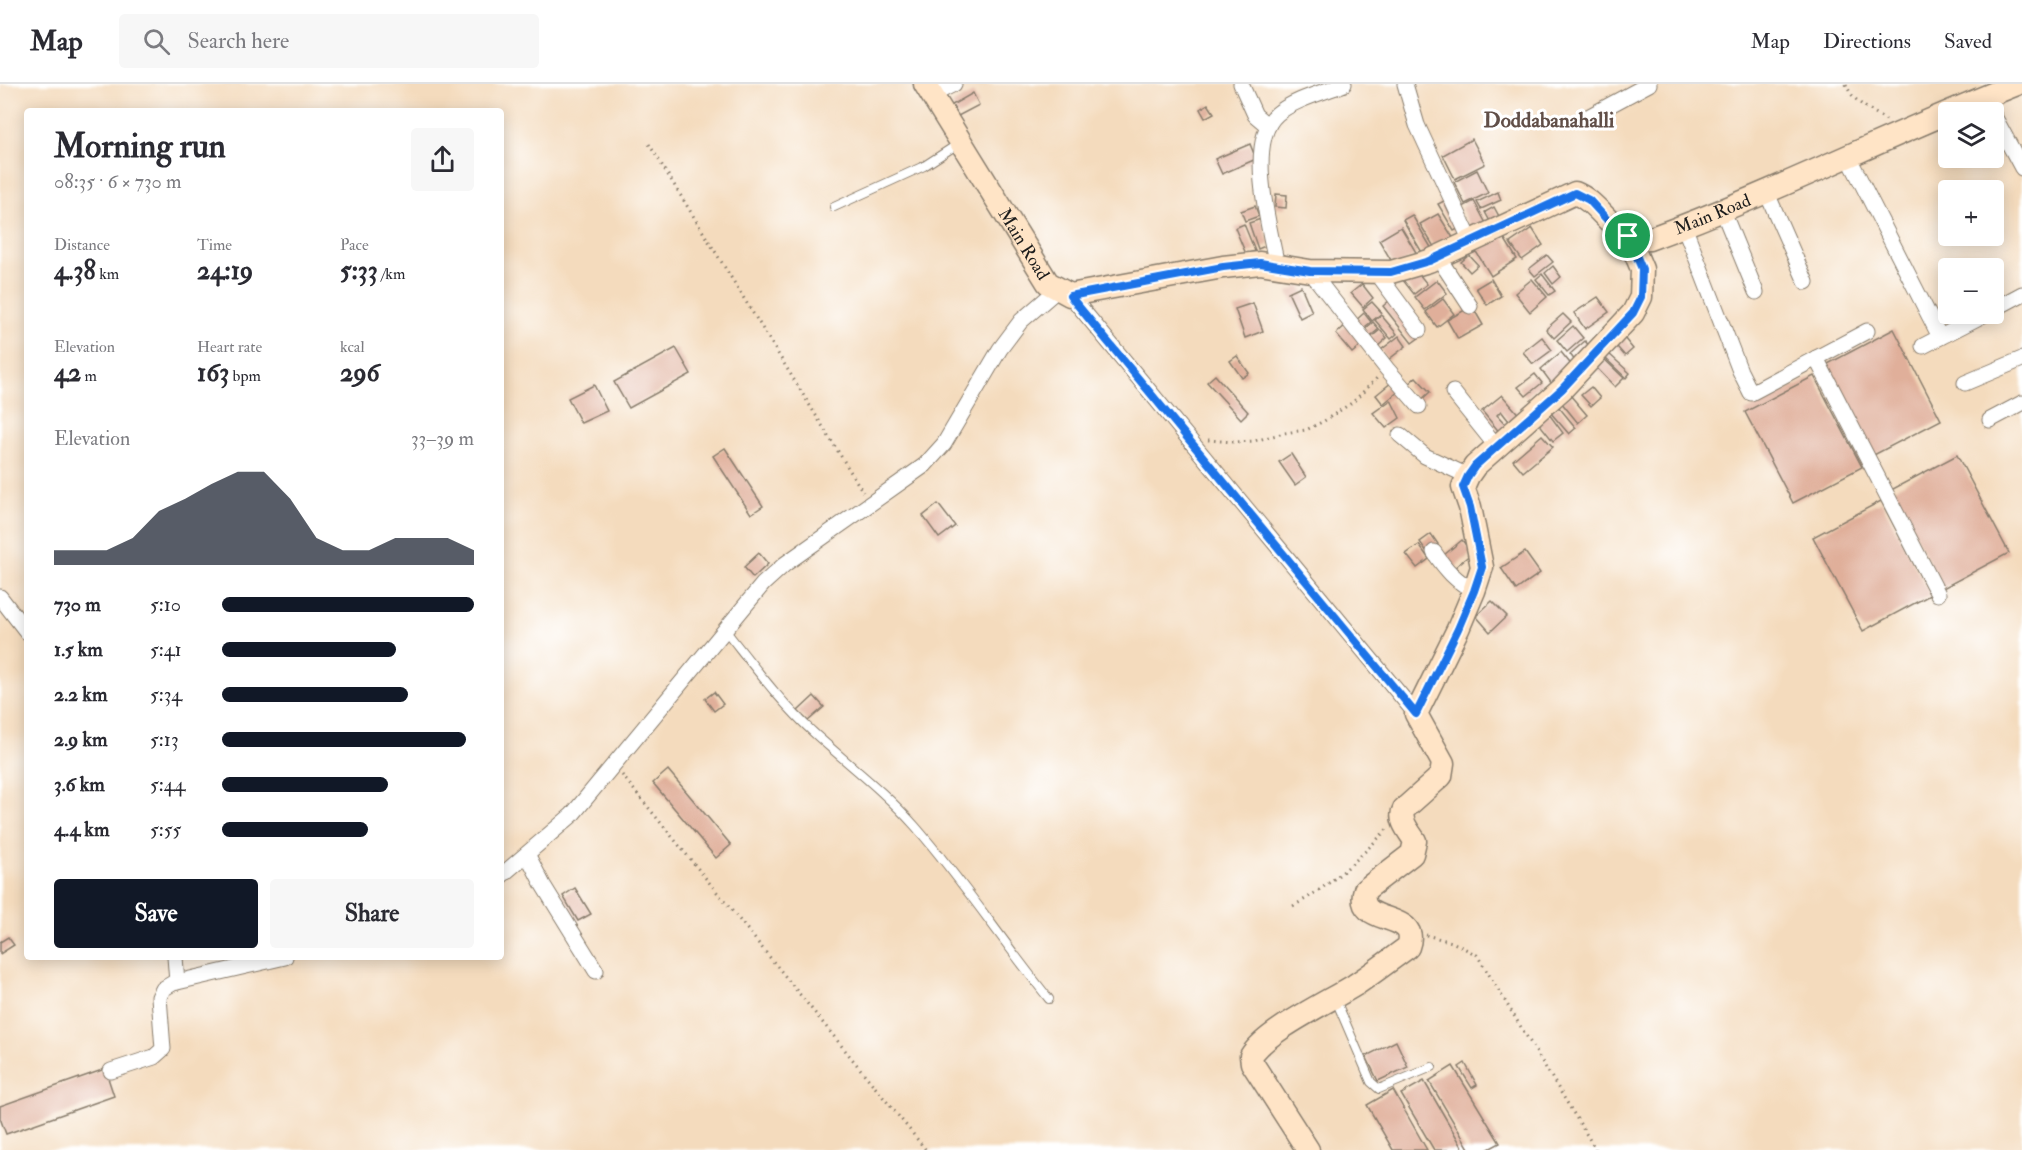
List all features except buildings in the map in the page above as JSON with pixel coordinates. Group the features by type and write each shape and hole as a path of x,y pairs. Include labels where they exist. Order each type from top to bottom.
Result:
{"street":[{"path":"929,89 954,84"},
{"path":"1241,84 1255,115 1268,126"},
{"path":"1277,266 1265,202 1261,155 1265,131 1279,112 1306,98 1344,84"},
{"path":"1406,84 1417,125 1471,241"},
{"path":"1586,118 1649,84"},
{"name":"Main Road","path":"1997,102 2017,84"},
{"name":"Main Road","path":"929,89 1048,283 1064,292"},
{"name":"Main Road","path":"1628,236 1640,240 1649,239 1903,131 1938,122"},
{"path":"2004,136 2022,168"},
{"path":"1848,156 1940,337"},
{"path":"1766,191 1806,282"},
{"path":"504,873 572,815 764,584 785,564 926,465 944,444 1000,349 1021,321 1064,292 1260,263 1310,271 1391,272 1438,257 1575,193 1589,200 1611,224 1628,236 1642,269 1641,297 1633,313 1562,389 1475,466 1468,476 1463,487 1470,507 1482,567 1474,591 1416,714"},
{"path":"1722,209 1756,292"},
{"path":"1684,226 1740,371 1751,393 1867,331"},
{"path":"1438,257 1470,306"},
{"path":"1310,271 1386,369 1419,406"},
{"path":"1377,273 1419,330"},
{"path":"1064,292 1416,714 1443,763 1440,776 1401,814 1403,822 1415,841 1412,854 1365,890 1363,897 1364,904 1371,912 1405,926 1410,931 1411,938 1408,947 1334,997 1292,1022 1255,1049 1251,1056 1252,1063 1308,1150"},
{"path":"2004,304 2022,294"},
{"path":"1923,346 1965,324"},
{"path":"1816,358 1938,594"},
{"path":"1965,383 2022,359"},
{"path":"1453,392 1497,447"},
{"path":"1990,420 2022,403"},
{"path":"1400,435 1425,456 1468,476"},
{"path":"1434,552 1453,577 1474,591"},
{"path":"0,597 24,628"},
{"path":"527,854 543,885 596,971"},
{"path":"175,960 177,982"},
{"path":"111,1071 154,1057 163,1049 159,997 163,988 177,982 272,960"}],"lane":[{"path":"834,207 924,166 962,142"},
{"path":"724,630 780,699 815,734 873,783 914,825 967,889 1049,999"},
{"path":"1334,997 1371,1082 1376,1087 1379,1089 1432,1067"}],"path":[{"path":"1846,84 1854,98 1862,105 1903,131"},
{"path":"649,144 871,504"},
{"path":"1188,438 1234,442 1254,441 1306,430 1324,422 1353,402 1386,369"},
{"path":"614,765 926,1150"},
{"path":"1293,906 1311,897 1367,850 1401,814"},
{"path":"1410,931 1452,942 1477,955 1596,1150"}],"district":[{"name":"Doddabanahalli","path":"1549,120"}],"route":[{"path":"1575,193 1589,200 1611,224 1628,236 1642,269 1641,297 1633,313 1562,389 1475,466 1463,487 1470,507 1482,567 1458,629 1416,714 1070,296 1223,267 1260,263 1310,271 1391,272 1429,261 1575,193"}]}
